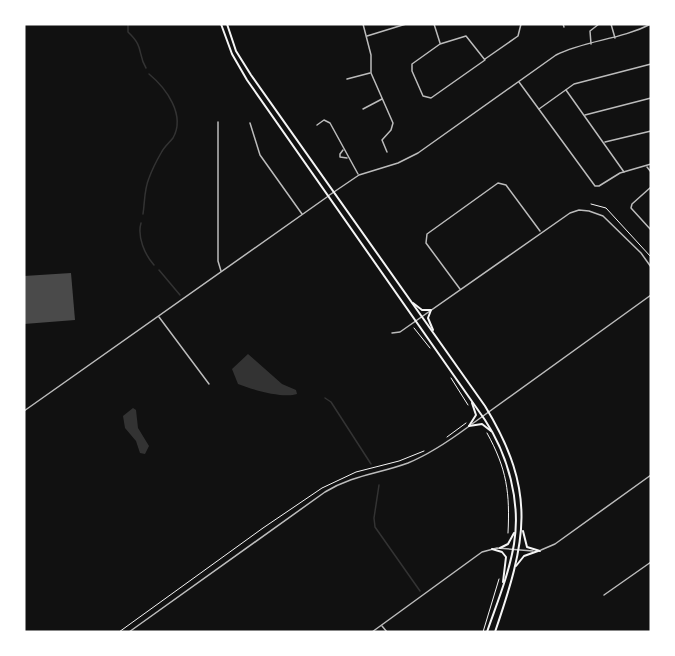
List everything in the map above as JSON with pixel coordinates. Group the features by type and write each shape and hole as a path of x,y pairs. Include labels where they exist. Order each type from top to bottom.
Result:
{"main road":[{"path":"221,24 243,75 483,416 505,459 511,482 515,531 513,549 487,632"},
{"path":"227,24 236,51 246,68 489,412 506,443 514,465 521,497 522,526 515,567 495,632"},
{"path":"410,300 422,310 431,310 428,318 435,335"},
{"path":"469,426 476,415 470,398"},
{"path":"469,426 482,424 493,432"},
{"path":"522,526 526,546 540,550"},
{"path":"500,548 508,544 515,531"},
{"path":"492,549 506,556 501,590"},
{"path":"515,567 524,556 540,550"}],"street":[{"path":"363,24 371,55 370,73 393,123 393,127 382,140 387,152"},
{"path":"366,36 406,24"},
{"path":"434,24 440,44"},
{"path":"484,60 466,36 440,44 412,64 412,71 423,96 427,99 431,98 518,36 520,24"},
{"path":"591,44 590,32 599,24"},
{"path":"611,24 615,38"},
{"path":"24,411 359,175 398,163 418,153 556,55 633,33 651,24"},
{"path":"539,109 585,80 651,64"},
{"path":"347,79 370,73"},
{"path":"519,82 592,184 599,186 624,172 651,164"},
{"path":"566,90 624,172"},
{"path":"584,115 651,98"},
{"path":"363,109 382,99"},
{"path":"317,125 322,121 328,121 359,175"},
{"path":"218,122 218,261 222,272"},
{"path":"250,123 258,153 302,214"},
{"path":"604,142 651,131"},
{"path":"344,149 340,157 349,158"},
{"path":"647,166 651,172"},
{"path":"460,290 426,243 427,234 498,183 506,185 540,232"},
{"path":"650,229 631,208 632,204 651,187"},
{"path":"392,333 400,332 540,232 570,213 579,210 597,212 603,216 631,243 651,267"},
{"path":"129,632 325,492 358,476 402,465 444,444 651,295"},
{"path":"158,316 209,384"},
{"path":"372,632 476,556 492,549 540,550 555,544 651,475"},
{"path":"604,595 651,562"},
{"path":"381,625 387,632"}],"path":[{"path":"591,204 606,208 651,256"},
{"path":"413,327 431,350"},
{"path":"450,376 470,407"},
{"path":"445,439 469,420"},
{"path":"484,429 497,451 506,480 510,509 508,536"},
{"path":"119,632 263,528 327,486 356,472 399,461 429,449"},
{"path":"483,632 500,575"}],"shaded area":[{"path":"248,354 282,384 296,390 297,394 276,394 238,384 232,369"},
{"path":"133,408 136,410 138,428 149,446 145,454 140,453 136,441 125,428 123,416"}],"building":[{"path":"71,273 75,320 24,324 24,276"}],"waterway":[{"path":"128,24 128,32 137,42 146,68"},
{"path":"143,214 145,191 149,178 162,151 173,138 177,120 176,111 167,94 149,74"},
{"path":"141,223 140,234 143,246 154,265"},
{"path":"159,270 180,295"},
{"path":"325,398 331,402 371,464"},
{"path":"379,485 374,518 375,527 420,591"}]}
